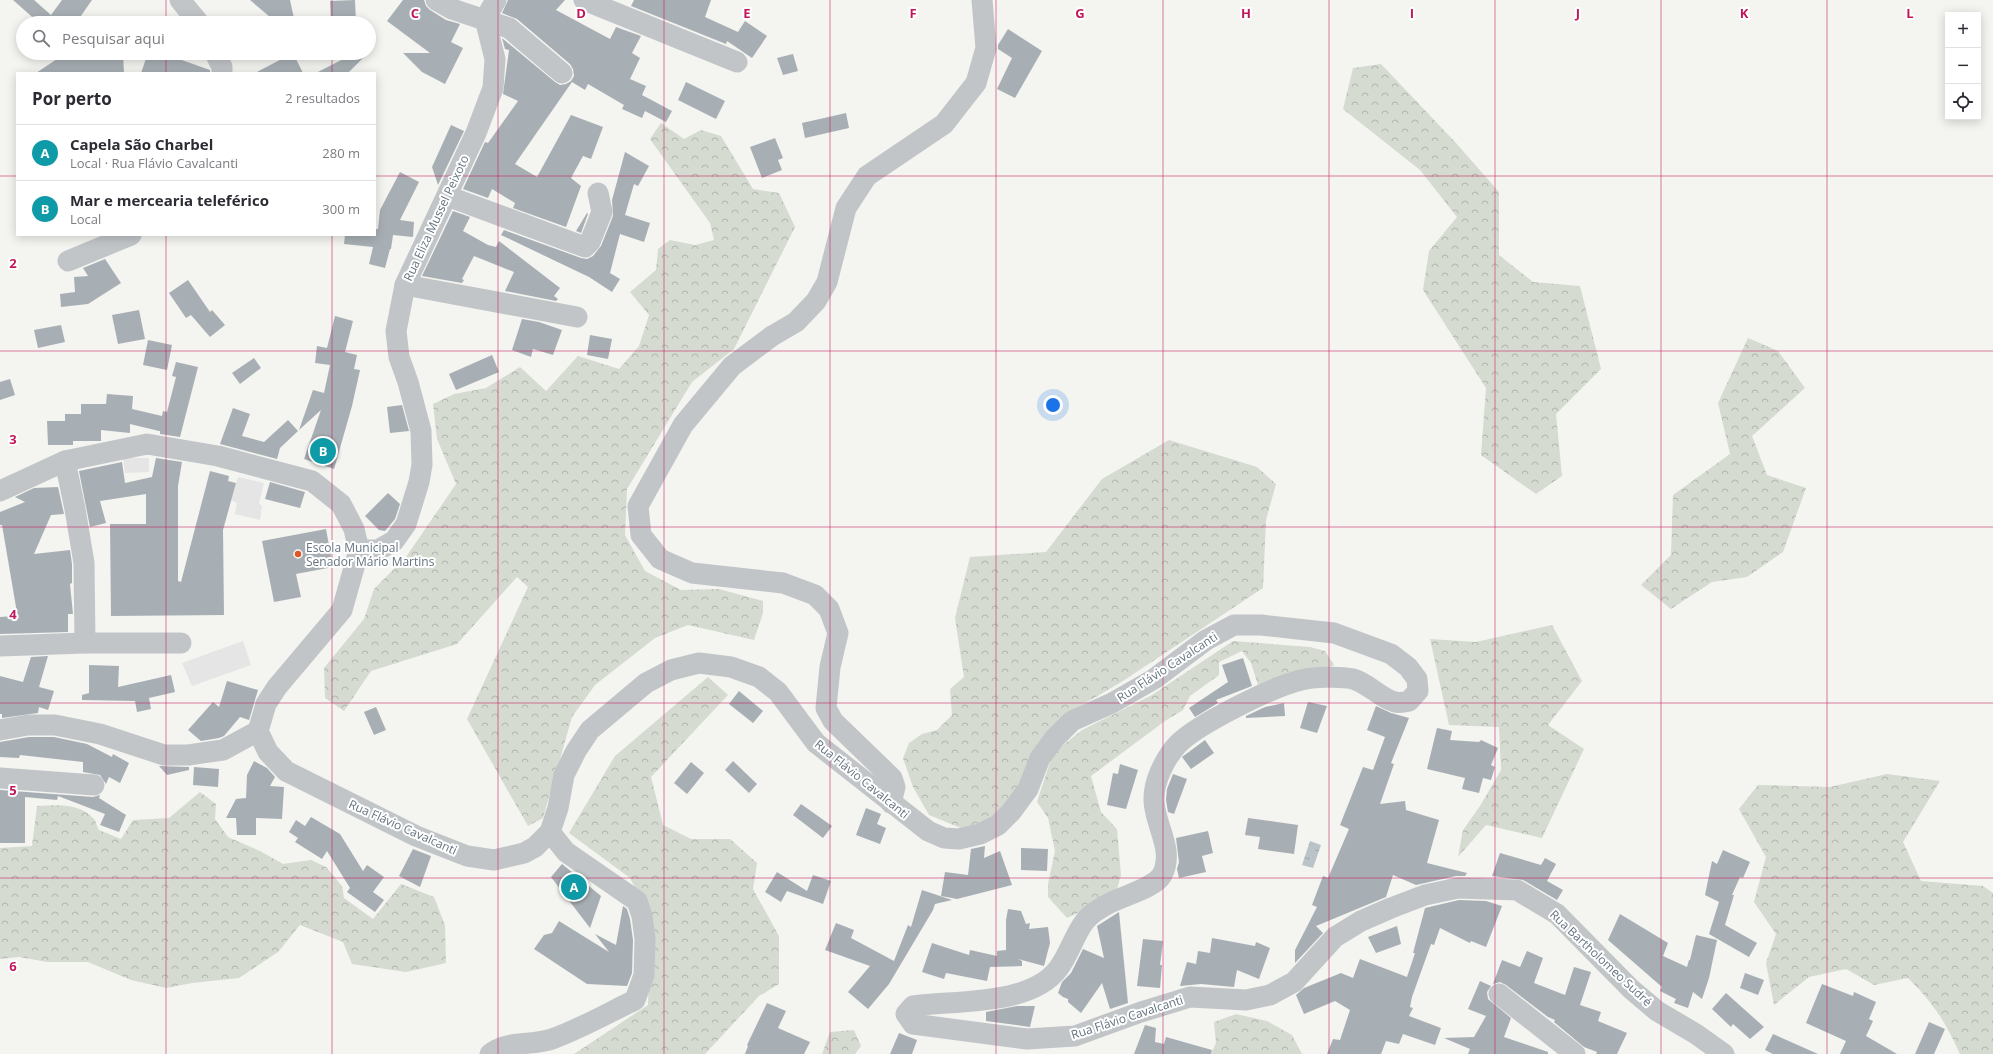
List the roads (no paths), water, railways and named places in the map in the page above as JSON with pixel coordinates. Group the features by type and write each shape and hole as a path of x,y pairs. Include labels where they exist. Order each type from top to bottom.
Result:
{"street":[{"path":"180,0 193,16"},
{"path":"436,0 452,9 509,28 562,73"},
{"path":"485,20 496,0"},
{"path":"584,0 737,62"},
{"path":"891,803 895,787 892,778 833,721 826,708 830,667 838,633 829,609 815,595 783,583 692,573 660,559 641,534 638,506 683,425 732,366 772,336 796,322 816,301 827,282 846,208 867,176 944,124 976,83 986,48 982,0"},
{"name":"Rua Eliza Mussel Peixoto","path":"359,550 378,550 394,541 406,524 413,505 422,465 421,431 408,382 399,357 396,331 405,286 476,133 493,88 495,59 485,20"},
{"path":"218,60 222,67 222,72"},
{"path":"447,196 585,247 590,242 602,212 598,193"},
{"path":"68,261 129,236"},
{"path":"405,286 577,317"},
{"path":"0,492 65,461 147,444 218,456 312,481 341,504 354,529 359,550 342,610 277,686 266,704 258,731 222,750 188,755 164,755 100,734 55,725 28,725 0,730"},
{"path":"65,461 84,563 85,643"},
{"name":"Rua Flávio Cavalcanti","path":"258,731 268,752 286,771 416,836 467,856 494,860 524,853 535,846 550,832 558,808 564,775 576,751 590,730 646,683 672,670 699,663 731,667 759,677 778,692 816,743 891,803 928,831 944,838 958,839 980,834 998,824 1011,812 1028,789 1040,758 1054,739 1072,721 1112,703 1154,679 1206,640 1234,625 1261,625 1334,633 1392,654 1408,667 1417,679 1418,691 1409,701 1396,702 1353,679 1322,678 1301,680 1264,693 1199,729 1178,744 1159,775 1154,800 1157,817 1164,836 1166,862 1161,876 1152,884 1103,906 1085,921 1057,971 1041,984 1022,992 991,999 913,1006 906,1014 913,1024 1027,1039 1075,1036 1141,1012 1190,997"},
{"path":"0,646 85,643 181,643"},
{"path":"0,778 94,785"},
{"path":"490,1054 495,1050 521,1043 550,1040 635,1000 644,975 645,939 642,916 637,901 566,852 550,832"},
{"name":"Rua Bartholomeo Sudré","path":"1190,997 1246,1000 1270,995 1294,982 1335,937 1361,921 1425,895 1458,888 1517,890 1558,914 1631,989 1657,1011 1696,1034 1724,1054"},
{"path":"1498,994 1575,1054"}],"water":[{"path":"1310,841 1321,845 1313,868 1302,865"}],"place":[{"name":"Mar e mercearia teleférico","path":"323,451"},
{"name":"Escola Municipal Senador Mário Martins","path":"298,554"},
{"name":"Capela São Charbel","path":"574,887"}]}
